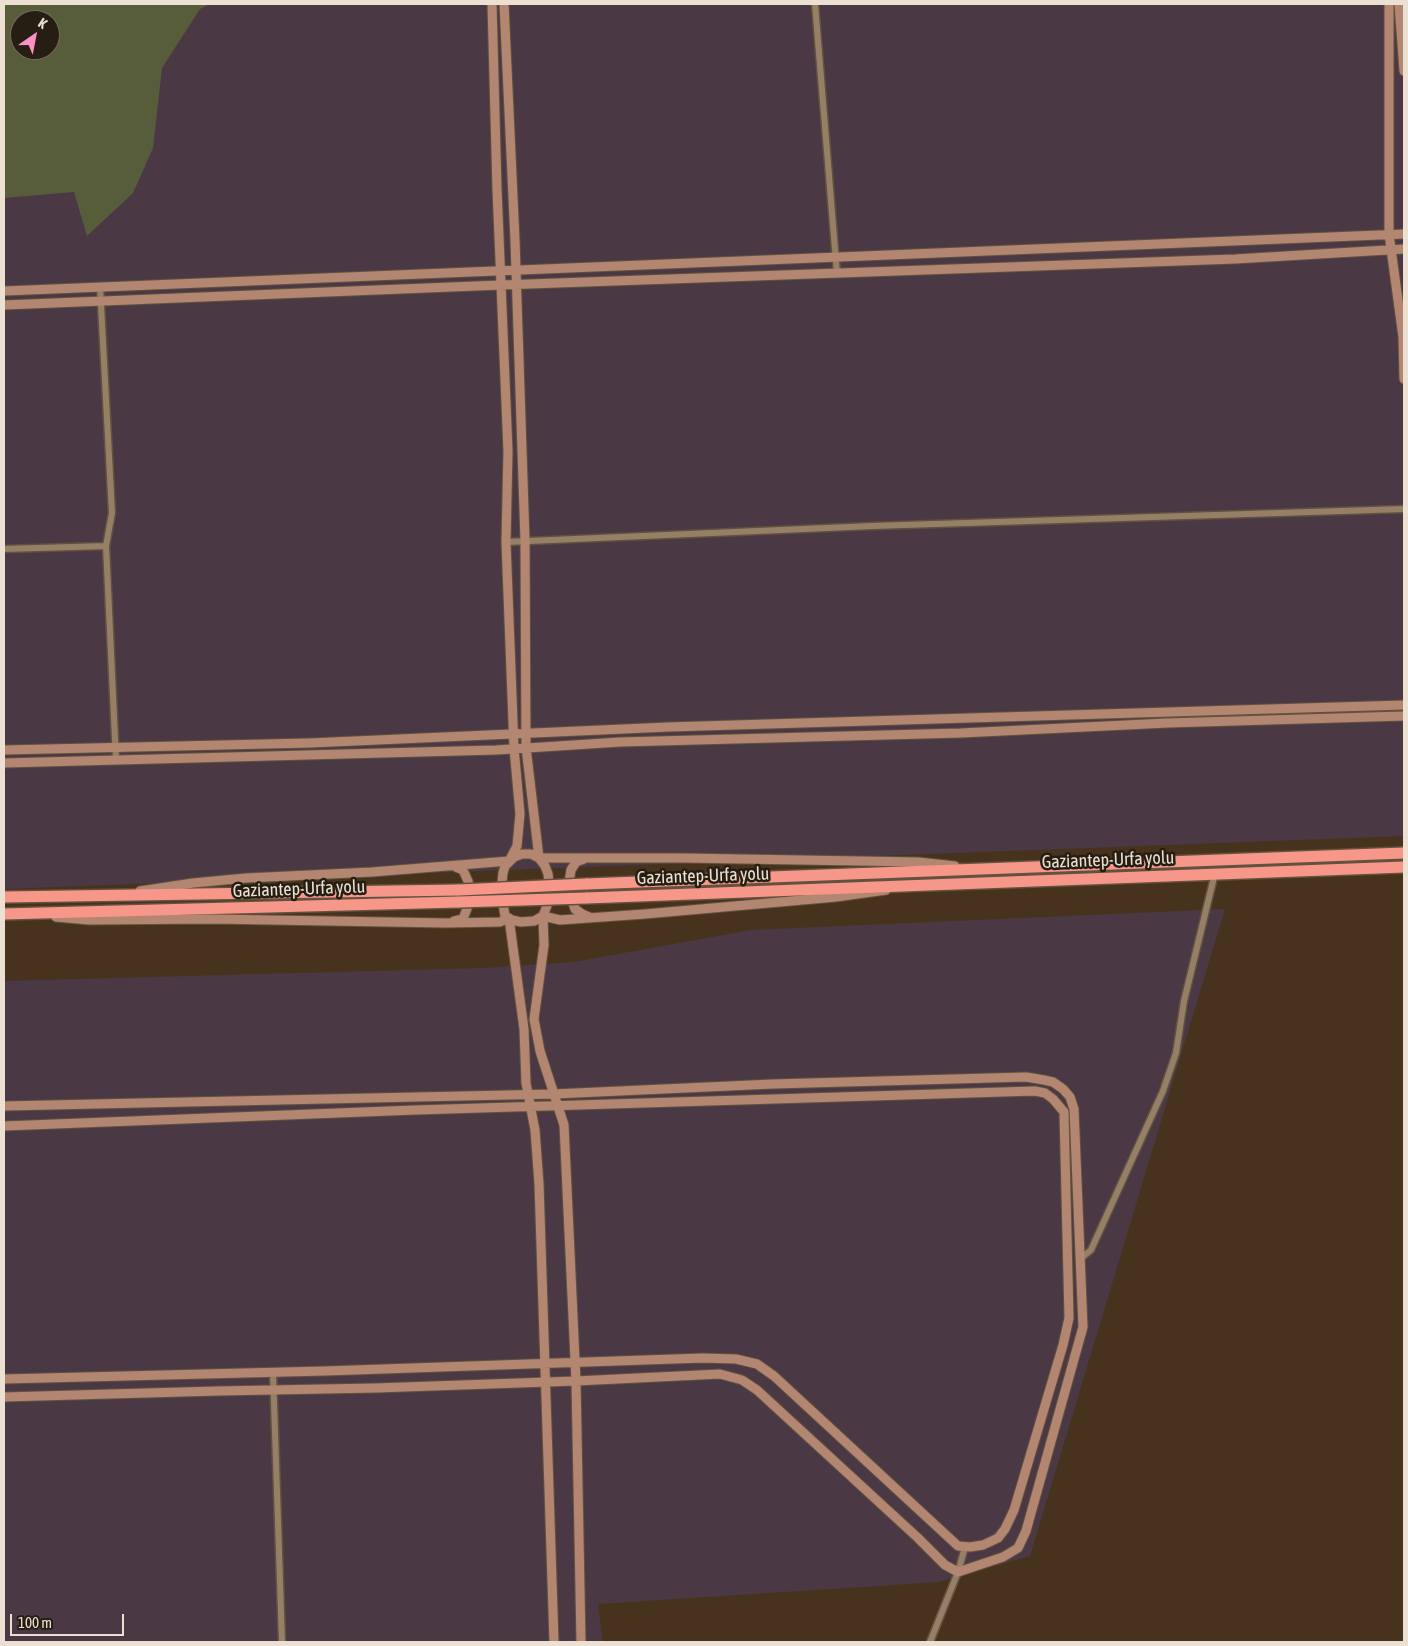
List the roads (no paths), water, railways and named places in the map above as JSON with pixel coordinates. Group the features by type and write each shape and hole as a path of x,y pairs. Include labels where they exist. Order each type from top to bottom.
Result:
{"highway":[{"name":"Gaziantep-Urfa yolu","path":"4,898 459,890 1404,853"},
{"name":"Gaziantep-Urfa yolu","path":"7,914 586,898 1404,867"}],"street":[{"path":"492,4 500,272 508,451 506,542 514,748 520,814 517,846 503,873 501,891 505,916 521,922 543,916 560,920 593,918 876,893 910,885"},
{"path":"504,4 516,269 525,540 526,747 539,858 548,874 550,892 543,916 544,945 534,1019 540,1051 564,1125 576,1381 581,1642"},
{"path":"815,4 837,274"},
{"path":"1389,4 1390,251 1403,337 1404,379"},
{"path":"1400,4 1404,71"},
{"path":"4,291 1404,234"},
{"path":"4,305 1235,259 1404,249"},
{"path":"100,286 112,513 106,546 116,760"},
{"path":"506,542 882,526 1404,509"},
{"path":"4,549 106,546"},
{"path":"4,750 310,744 526,732 1404,705"},
{"path":"4,763 437,751 640,742 962,733 1167,723 1404,716"},
{"path":"107,896 193,883 246,878 454,866 509,860 522,854 531,854 539,858 918,862 986,869"},
{"path":"587,858 576,862 571,870 568,888 576,909 582,914 593,918"},
{"path":"446,923 463,919 471,898 468,880 463,870 454,866"},
{"path":"1080,1259 1091,1250 1163,1091 1176,1053 1184,1001 1215,873"},
{"path":"7,914 89,920 213,919 446,923 500,922 509,918"},
{"path":"509,918 524,1029 528,1093 535,1130 546,1382 554,1642"},
{"path":"4,1106 528,1093 554,1094 1026,1077 1044,1080 1053,1082 1063,1089 1070,1097 1074,1109 1083,1327 1026,1531 1018,1548 1003,1557 958,1572 945,1565 757,1390 742,1380 720,1374 376,1388 4,1397"},
{"path":"4,1126 530,1106 1035,1091 1045,1093 1053,1098 1064,1112 1070,1318 1014,1510 1005,1529 998,1538 983,1545 965,1547 958,1546 774,1376 757,1364 736,1359 703,1358 4,1379"},
{"path":"273,1372 282,1642"},
{"path":"930,1642 958,1572 965,1547"}]}
